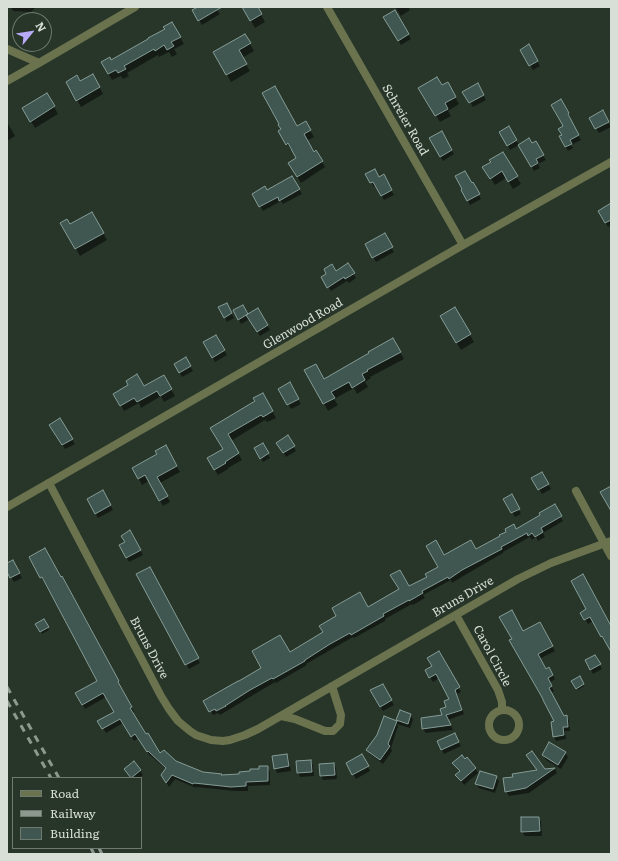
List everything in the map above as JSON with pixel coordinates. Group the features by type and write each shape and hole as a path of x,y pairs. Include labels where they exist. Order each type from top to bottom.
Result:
{"street":[{"path":"7,81 135,7"},
{"name":"Schreier Road","path":"327,7 463,245"},
{"path":"7,49 38,63"},
{"name":"Glenwood Road","path":"7,507 463,245 611,162"},
{"name":"Bruns Drive","path":"49,483 169,709 178,721 190,731 196,735 211,740 223,741 245,735 258,729 518,579 551,563 608,542"},
{"path":"576,492 608,542 611,556"},
{"name":"Carol Circle","path":"456,614 498,690 502,702 502,710"},
{"path":"281,716 295,719 325,731 333,731 340,724 341,715 332,686"}],"building":[{"path":"198,7 222,7 198,21 192,10"},
{"path":"242,7 258,7 262,14 250,21"},
{"path":"395,10 409,34 398,41 383,17"},
{"path":"172,22 181,37 171,42 174,46 167,50 164,45 155,51 154,49 124,66 126,69 118,73 116,70 108,74 101,62 110,57 111,60 165,29 163,27"},
{"path":"245,34 251,43 239,50 247,64 226,75 213,52"},
{"path":"529,44 538,61 529,66 520,50"},
{"path":"93,74 100,87 76,101 66,82 77,75 80,81"},
{"path":"437,77 442,85 448,82 456,97 445,103 448,109 435,116 418,88"},
{"path":"478,83 484,95 469,103 462,92"},
{"path":"275,86 297,126 306,121 311,130 304,134 314,152 316,150 323,161 297,177 288,163 296,158 288,143 286,145 278,131 281,129 278,125 279,124 262,93"},
{"path":"47,93 55,106 30,122 22,108"},
{"path":"561,99 579,135 570,140 572,144 565,147 559,136 562,135 558,129 563,126 551,105"},
{"path":"603,110 609,122 595,129 589,118"},
{"path":"509,126 517,140 507,146 499,132"},
{"path":"442,131 452,150 440,157 429,138"},
{"path":"529,138 532,143 536,141 544,155 536,159 538,163 531,167 518,145"},
{"path":"503,152 518,176 508,182 502,171 490,179 482,167 491,162 489,160"},
{"path":"375,169 379,177 384,174 392,190 381,196 373,182 370,183 365,174"},
{"path":"465,171 480,194 467,201 455,176"},
{"path":"292,176 300,189 279,201 278,197 259,207 252,194 265,186 267,190"},
{"path":"611,203 611,220 605,223 598,211"},
{"path":"92,212 104,233 75,249 60,223 67,219 70,224"},
{"path":"385,233 393,247 372,258 365,244"},
{"path":"348,263 355,273 345,279 344,277 327,288 321,277 326,274 324,269 332,264 336,271"},
{"path":"227,303 232,313 224,318 218,307"},
{"path":"243,305 248,314 238,320 233,310"},
{"path":"455,307 471,334 456,343 440,316"},
{"path":"258,308 268,325 257,332 246,315"},
{"path":"216,335 225,350 212,358 203,342"},
{"path":"393,338 401,352 367,370 368,371 362,374 365,380 352,388 349,382 331,392 335,398 323,404 304,370 316,364 324,379"},
{"path":"186,357 191,366 179,373 174,364"},
{"path":"137,374 144,386 164,375 172,389 160,396 157,391 137,402 134,398 120,406 113,394 128,385 126,381"},
{"path":"290,382 299,399 287,405 278,389"},
{"path":"263,393 273,411 263,417 261,415 228,434 239,453 214,470 207,458 223,449 210,428 255,401 253,398"},
{"path":"60,418 73,439 62,445 49,425"},
{"path":"288,435 295,446 283,453 276,443"},
{"path":"263,443 269,453 260,459 254,448"},
{"path":"166,445 177,466 157,477 168,496 159,501 145,475 138,479 132,468 157,454 155,451"},
{"path":"542,472 549,484 538,490 531,478"},
{"path":"611,486 611,511 600,492"},
{"path":"103,490 111,505 95,514 87,499"},
{"path":"512,494 520,509 511,513 503,499"},
{"path":"555,504 562,516 541,528 543,532 535,537 532,533 528,536 527,533 449,579 448,577 422,591 423,593 383,614 384,616 351,635 350,633 330,644 305,661 250,690 226,706 216,711 215,709 209,712 203,701 261,668 252,651 280,635 290,652 323,632 319,626 336,616 332,608 360,592 368,607 399,589 390,575 400,570 409,586 427,577 425,574 438,567 426,546 436,540 444,555 471,540 476,549 506,532 505,529 514,524 516,529"},
{"path":"130,530 141,550 126,558 119,545 125,542 121,536"},
{"path":"45,548 61,577 62,576 119,681 118,682 132,707 130,708 160,753 164,750 176,761 203,772 222,774 221,775 239,774 239,772 250,771 250,769 259,769 259,766 268,766 268,781 246,782 246,786 231,787 193,784 172,775 166,783 161,775 166,768 148,751 147,752 135,734 131,737 120,719 102,729 97,721 114,712 103,693 82,705 75,693 97,681 42,577 40,578 29,557"},
{"path":"13,560 20,573 10,578 7,572 7,563"},
{"path":"150,567 199,658 185,665 136,574"},
{"path":"583,574 611,626 611,652 590,617 584,620 580,613 586,609 571,581"},
{"path":"512,610 523,631 540,622 553,646 538,654 546,669 549,667 553,675 548,678 552,686 549,688 564,716 567,715 568,727 563,727 564,735 553,737 551,722 554,721 509,640 512,639 499,617"},
{"path":"44,619 49,627 40,632 35,624"},
{"path":"439,651 460,687 455,690 462,710 446,715 451,725 422,729 421,718 442,715 440,709 446,707 444,701 449,699 436,674 429,678 425,670 432,666 427,658"},
{"path":"595,655 601,664 590,670 585,660"},
{"path":"580,676 584,684 576,689 571,681"},
{"path":"383,684 392,700 380,707 370,690"},
{"path":"400,710 411,714 408,724 396,720"},
{"path":"384,716 397,721 388,744 390,746 380,760 366,750 377,735"},
{"path":"455,733 459,742 441,750 437,741"},
{"path":"549,742 566,752 558,765 542,755"},
{"path":"532,751 545,769 555,768 526,788 505,792 503,778 513,777 512,774 537,770 526,755"},
{"path":"287,754 289,766 274,769 272,756"},
{"path":"362,754 369,766 352,775 346,763"},
{"path":"462,755 465,759 467,757 476,768 461,781 455,775 460,771 452,763"},
{"path":"311,760 312,772 297,773 296,761"},
{"path":"134,761 141,770 130,777 124,769"},
{"path":"334,763 335,775 320,776 319,764"},
{"path":"480,771 497,776 493,789 475,784"},
{"path":"521,817 539,817 540,831 521,832"}],"railway":[{"path":"7,687 58,777"},
{"path":"7,701 50,777"},
{"path":"92,849 94,854"},
{"path":"100,849 102,854"}]}
